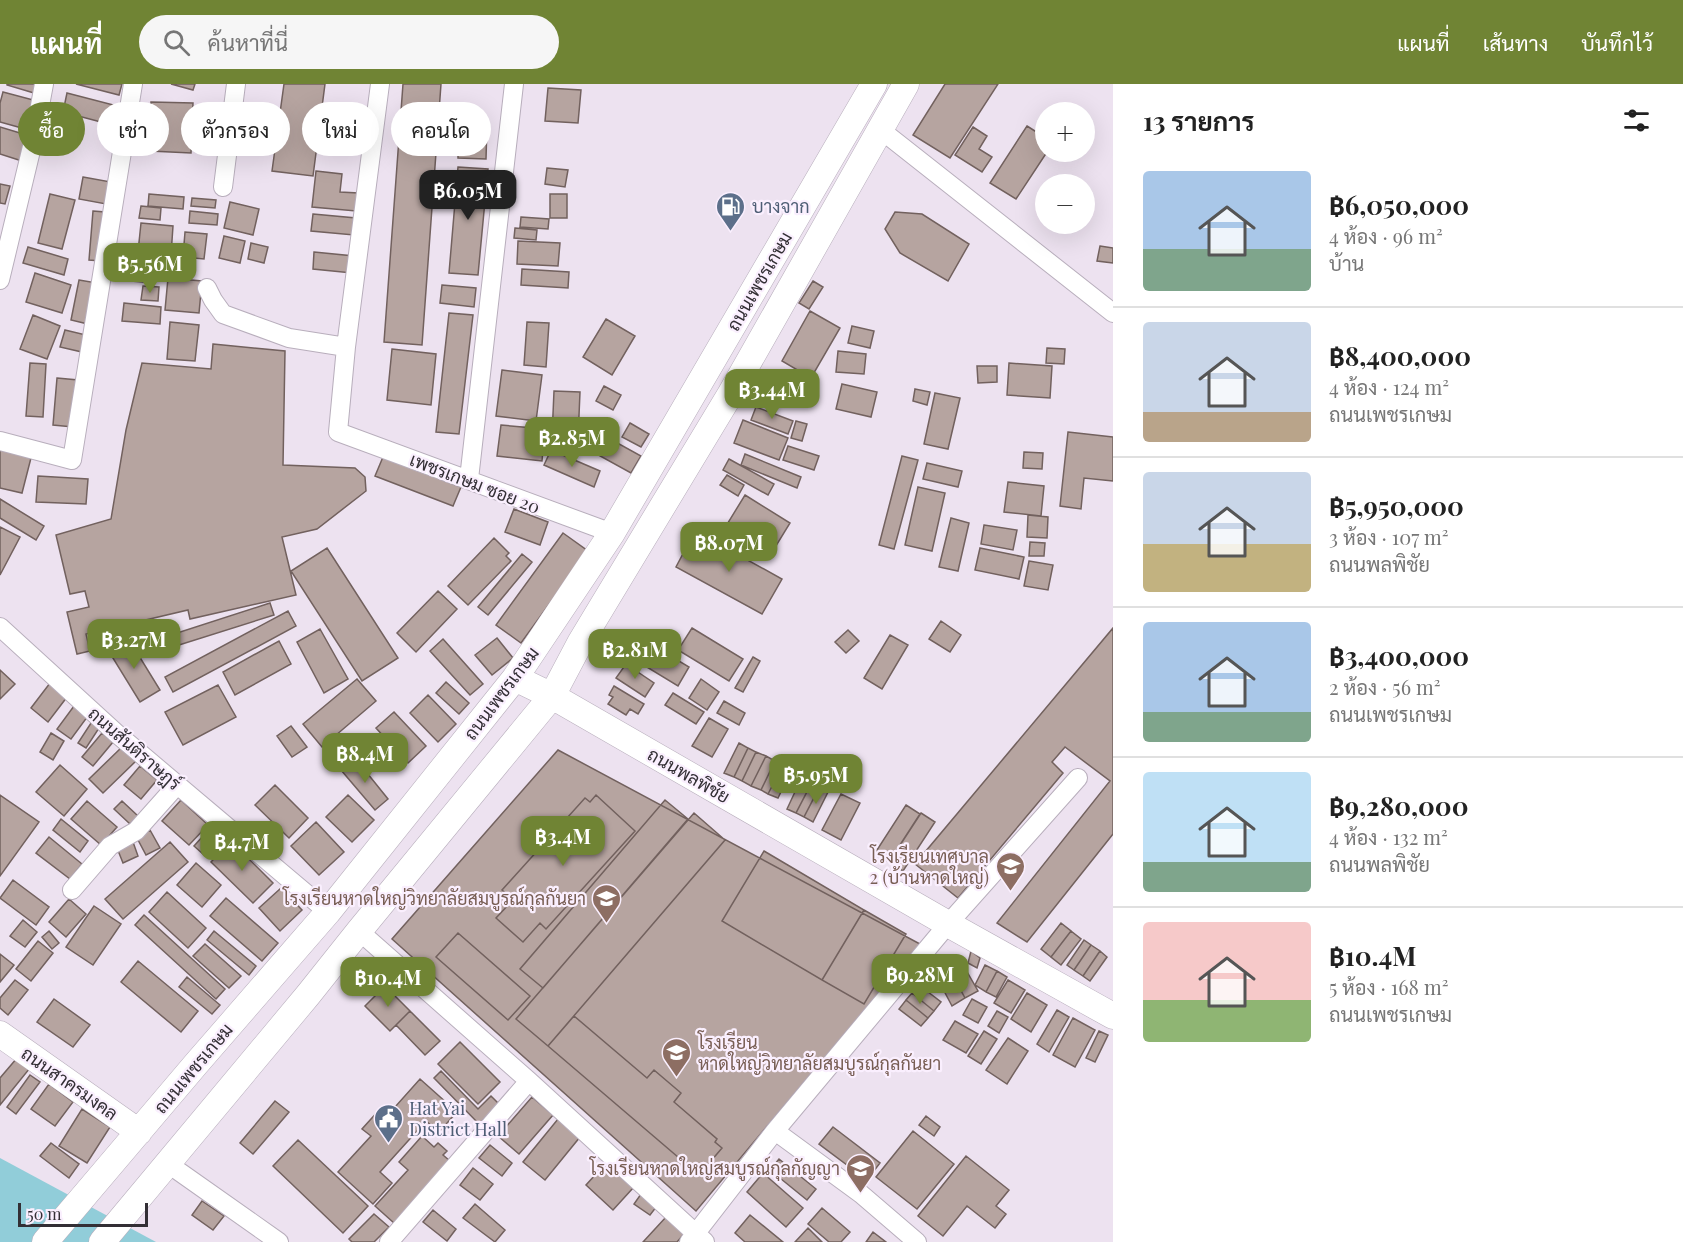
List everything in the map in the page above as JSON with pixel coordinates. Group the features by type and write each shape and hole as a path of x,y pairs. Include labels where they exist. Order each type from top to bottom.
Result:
{"main road":[{"name":"ถนนเพชรเกษม","path":"45,1242 195,1064 328,912 515,678 612,533 874,84"},
{"name":"ถนนเพชรเกษม","path":"102,1242 308,995 552,696 580,644 731,393 906,84"},
{"name":"ถนนพลพิชัย","path":"515,678 552,696 948,924 1113,1016"},
{"name":"ถนนสาครมงคล","path":"0,1034 139,1132"}],"street":[{"path":"0,280 34,138 44,84"},
{"path":"0,441 72,460 133,84"},
{"path":"223,187 236,84"},
{"path":"207,288 223,314 289,338 346,347 380,84"},
{"path":"469,479 514,84"},
{"path":"881,130 1113,313"},
{"name":"เพชรเกษม ซอย 20","path":"346,347 338,432 612,533"},
{"name":"ถนนสันติราษฎร์","path":"0,627 116,733 328,912"},
{"path":"359,930 529,1081 696,1239 775,1131 948,924 1078,778"},
{"path":"72,890 110,846 135,831 177,785"},
{"path":"389,1242 529,1081"},
{"path":"775,1131 861,1194 917,1242"},
{"path":"167,1163 279,1242"}],"water":[{"path":"0,1158 156,1242 0,1242"}],"building":[{"path":"7,84 36,84 34,93"},
{"path":"76,84 122,84 119,95"},
{"path":"171,84 195,84 193,90"},
{"path":"284,84 325,84 323,102 302,102 302,156 316,156 313,176 272,171 274,156 290,156 290,102 282,102"},
{"path":"403,84 441,84 440,102 402,102"},
{"path":"945,84 998,84 950,158 913,135"},
{"path":"548,88 581,90 578,123 545,121"},
{"path":"3,92 37,101 18,102 18,127 0,122 0,103"},
{"path":"67,93 102,102 97,102 97,121 85,118 85,102 65,102"},
{"path":"169,102 181,103 181,153 169,152"},
{"path":"1027,126 1035,131 1035,162 1040,162 1016,199 990,183"},
{"path":"0,127 18,132 18,156 24,156 22,161 0,154"},
{"path":"973,127 987,136 979,149 992,157 982,172 955,155"},
{"path":"398,156 436,156 422,345 384,342"},
{"path":"458,156 486,156 486,159 458,158"},
{"path":"458,167 488,169 478,275 449,273"},
{"path":"547,168 568,170 565,187 545,184"},
{"path":"316,171 342,174 340,192 358,193 356,211 312,207"},
{"path":"83,177 111,182 106,204 79,199"},
{"path":"0,184 10,186 5,204 0,203"},
{"path":"50,194 75,200 62,249 38,243"},
{"path":"149,194 184,197 183,209 148,206"},
{"path":"550,194 567,194 567,218 550,218"},
{"path":"192,198 216,200 215,208 191,206"},
{"path":"230,202 259,209 253,235 224,228"},
{"path":"141,206 161,208 160,220 139,218"},
{"path":"93,211 105,212 101,261 89,260"},
{"path":"190,211 218,214 217,225 189,223"},
{"path":"895,212 922,214 969,244 948,281 900,253 885,229"},
{"path":"313,214 356,218 354,235 311,231"},
{"path":"521,217 549,219 548,229 520,227"},
{"path":"141,223 173,226 171,255 138,252"},
{"path":"515,228 537,230 536,240 514,238"},
{"path":"185,232 207,234 204,259 183,257"},
{"path":"224,236 245,241 240,263 219,258"},
{"path":"518,241 560,243 558,266 517,264"},
{"path":"251,243 268,247 264,263 248,259"},
{"path":"1100,246 1113,248 1113,263 1097,261"},
{"path":"28,247 68,259 64,275 23,263"},
{"path":"314,252 354,256 352,273 313,269"},
{"path":"131,256 156,259 156,268 130,266"},
{"path":"522,269 569,272 568,288 521,285"},
{"path":"35,273 71,285 62,313 26,302"},
{"path":"132,273 155,276 155,283 131,281"},
{"path":"168,278 202,281 199,313 165,310"},
{"path":"79,280 97,283 88,324 71,320"},
{"path":"813,281 823,287 809,309 799,303"},
{"path":"442,285 476,288 474,307 440,303"},
{"path":"143,286 159,287 158,301 141,300"},
{"path":"124,303 161,307 160,324 122,321"},
{"path":"810,311 840,328 811,378 782,361"},
{"path":"449,313 473,315 459,434 436,432"},
{"path":"33,315 60,326 47,359 20,349"},
{"path":"606,319 635,336 612,375 583,357"},
{"path":"170,322 199,325 195,361 167,359"},
{"path":"527,322 549,323 546,367 524,365"},
{"path":"852,326 874,331 870,348 848,343"},
{"path":"65,330 86,335 82,352 60,347"},
{"path":"213,344 285,351 283,465 355,468 365,477 366,491 317,529 282,537 296,595 190,619 188,610 86,634 90,651 77,654 67,612 89,607 85,591 70,594 56,535 111,519 126,430 142,363 211,369"},
{"path":"1047,348 1065,349 1064,364 1046,363"},
{"path":"392,349 436,354 431,405 387,400"},
{"path":"838,351 866,354 864,374 836,372"},
{"path":"30,363 46,364 43,417 26,416"},
{"path":"1009,363 1052,366 1050,398 1007,395"},
{"path":"977,366 997,366 997,382 978,383"},
{"path":"502,370 542,375 536,421 496,416"},
{"path":"57,378 78,380 73,427 53,425"},
{"path":"842,384 877,392 871,417 836,409"},
{"path":"604,386 621,395 613,410 596,401"},
{"path":"915,389 930,392 927,405 913,401"},
{"path":"554,391 580,392 578,439 552,437"},
{"path":"935,393 960,398 948,449 924,444"},
{"path":"756,407 793,421 788,434 751,420"},
{"path":"743,420 788,438 779,460 734,443"},
{"path":"796,421 807,424 802,441 791,438"},
{"path":"630,423 649,434 641,447 622,437"},
{"path":"501,425 545,429 542,461 497,456"},
{"path":"592,429 641,456 631,473 582,446"},
{"path":"1068,432 1113,437 1113,481 1084,478 1081,509 1060,506"},
{"path":"0,446 32,454 22,493 0,488"},
{"path":"788,446 819,456 814,470 783,460"},
{"path":"551,450 600,471 594,487 544,465"},
{"path":"1024,452 1043,453 1042,469 1023,468"},
{"path":"745,454 801,477 797,488 741,465"},
{"path":"902,456 918,460 894,549 879,545"},
{"path":"383,457 461,487 453,506 375,476"},
{"path":"729,459 774,484 768,495 723,470"},
{"path":"927,463 962,471 958,487 923,479"},
{"path":"727,475 744,485 738,496 720,485"},
{"path":"38,476 88,479 86,504 36,502"},
{"path":"1008,482 1044,486 1041,516 1004,512"},
{"path":"918,487 945,493 932,551 905,545"},
{"path":"745,495 790,523 771,554 726,526"},
{"path":"0,499 44,526 36,540 0,518"},
{"path":"514,509 548,522 540,545 505,532"},
{"path":"1028,515 1048,517 1047,538 1027,537"},
{"path":"951,518 969,523 958,571 939,567"},
{"path":"984,525 1017,530 1013,550 981,544"},
{"path":"0,527 20,537 0,575"},
{"path":"695,531 782,579 762,614 676,567"},
{"path":"563,533 588,551 521,643 496,625"},
{"path":"494,538 509,553 506,556 511,561 468,605 448,586"},
{"path":"1030,542 1045,543 1044,556 1029,556"},
{"path":"327,548 398,658 362,681 291,571"},
{"path":"980,548 1024,557 1019,579 975,570"},
{"path":"522,554 532,562 488,615 478,607"},
{"path":"1029,561 1053,565 1048,590 1024,586"},
{"path":"438,591 457,609 416,652 397,633"},
{"path":"270,603 274,615 144,656 140,645"},
{"path":"288,611 296,626 173,692 165,677"},
{"path":"941,621 961,635 950,652 929,639"},
{"path":"692,628 743,659 729,681 678,650"},
{"path":"1113,628 1113,834 1027,942 997,923 1110,781 1065,747 1052,762 1063,773 958,898 915,864"},
{"path":"320,629 348,679 324,693 297,642"},
{"path":"848,630 859,641 846,653 835,642"},
{"path":"890,635 908,645 882,689 864,678"},
{"path":"128,638 160,690 140,702 108,650"},
{"path":"497,638 513,658 492,675 475,655"},
{"path":"443,639 483,684 470,695 430,651"},
{"path":"644,640 689,667 678,686 632,658"},
{"path":"279,641 291,664 235,695 223,672"},
{"path":"753,657 760,661 743,692 735,688"},
{"path":"626,664 654,683 645,697 616,678"},
{"path":"0,670 15,684 0,699"},
{"path":"357,679 376,701 322,747 303,724"},
{"path":"701,679 719,692 707,710 689,698"},
{"path":"446,682 469,703 459,714 436,693"},
{"path":"50,683 67,697 48,722 31,708"},
{"path":"218,685 236,717 183,745 165,712"},
{"path":"614,686 644,704 638,714 630,709 626,715 608,704 613,697 609,695"},
{"path":"673,693 704,712 696,724 665,705"},
{"path":"428,695 456,724 438,742 410,713"},
{"path":"724,701 745,713 739,725 717,713"},
{"path":"74,706 88,716 71,739 57,729"},
{"path":"394,712 426,746 408,763 376,728"},
{"path":"709,718 728,729 712,757 692,746"},
{"path":"93,720 101,725 86,748 78,743"},
{"path":"291,726 307,747 292,757 277,736"},
{"path":"51,733 64,741 53,760 40,752"},
{"path":"102,733 113,742 93,766 82,757"},
{"path":"739,743 748,748 734,777 724,773"},
{"path":"123,746 137,760 103,793 89,779"},
{"path":"748,748 756,752 742,781 734,777"},
{"name":"โรงเรียน หาดใหญ่วิทยาลัยสมบูรณ์กุลกันยา","path":"558,750 920,944 696,1211 392,939"},
{"path":"756,752 766,756 751,786 742,781"},
{"path":"766,756 775,761 761,790 751,786"},
{"path":"355,758 388,799 375,810 341,770"},
{"path":"775,761 783,765 768,794 761,790"},
{"path":"60,765 87,789 64,816 36,792"},
{"path":"783,765 792,769 778,798 768,794"},
{"path":"140,766 157,780 141,799 124,785"},
{"path":"801,779 811,784 796,813 787,809"},
{"path":"811,784 819,788 804,817 796,813"},
{"path":"275,785 308,818 289,838 255,805"},
{"path":"819,788 828,792 813,822 804,817"},
{"path":"841,794 860,803 841,840 822,830"},
{"path":"0,795 39,822 0,876"},
{"path":"348,795 374,820 352,842 326,817"},
{"path":"596,795 635,831 546,929 540,923 523,942 496,918 513,900 502,890 585,798 590,802"},
{"path":"181,800 208,825 189,845 162,821"},
{"path":"665,800 688,819 543,988 520,969"},
{"path":"87,801 117,827 101,845 71,819"},
{"path":"122,801 138,816 130,824 114,809"},
{"path":"906,805 920,814 889,862 875,853"},
{"path":"694,813 725,840 548,1046 516,1019"},
{"path":"921,813 935,822 903,871 889,862"},
{"path":"61,819 88,841 80,852 53,830"},
{"path":"316,822 344,852 319,875 291,846"},
{"path":"213,825 222,834 204,855 194,846"},
{"path":"150,830 160,848 146,855 137,838"},
{"path":"49,837 82,864 70,879 36,853"},
{"path":"231,841 273,883 253,903 211,862"},
{"path":"133,842 138,856 123,863 117,848"},
{"path":"170,842 188,862 123,919 105,899"},
{"path":"764,851 864,910 822,980 722,921"},
{"path":"196,863 221,885 202,907 177,885"},
{"path":"13,880 49,907 36,925 0,898"},
{"path":"281,888 302,910 280,931 259,908"},
{"path":"167,892 206,928 188,948 149,912"},
{"path":"226,898 278,943 262,961 210,916"},
{"path":"69,899 86,914 66,937 49,922"},
{"path":"94,906 121,924 93,965 66,947"},
{"path":"864,910 906,934 864,1004 822,980"},
{"path":"144,915 225,989 216,999 135,925"},
{"path":"23,920 37,932 25,947 10,936"},
{"path":"1061,923 1071,931 1051,957 1041,949"},
{"path":"49,931 59,943 52,949 42,937"},
{"path":"214,931 256,966 249,975 207,940"},
{"path":"1071,931 1081,939 1061,965 1051,957"},
{"path":"458,933 530,996 508,1020 436,957"},
{"path":"1084,940 1091,945 1074,970 1067,965"},
{"path":"38,941 53,953 31,981 16,969"},
{"path":"205,944 241,976 229,988 193,956"},
{"path":"1091,945 1100,951 1083,976 1074,970"},
{"path":"971,951 980,958 977,968 968,963"},
{"path":"1100,951 1107,957 1090,981 1083,976"},
{"path":"0,954 14,965 0,982"},
{"path":"958,956 978,991 965,998 946,963"},
{"path":"138,961 198,1011 181,1032 121,982"},
{"path":"946,963 965,998 952,1006 933,970"},
{"path":"985,965 997,971 986,992 975,985"},
{"path":"997,971 1007,977 996,997 986,992"},
{"path":"187,977 220,1005 212,1014 179,987"},
{"path":"15,980 28,990 8,1015 0,1008 0,998"},
{"path":"1008,980 1025,990 1011,1013 994,1003"},
{"path":"919,985 941,1002 934,1011 912,993"},
{"path":"385,986 410,1011 390,1031 365,1006"},
{"path":"912,993 934,1011 928,1018 906,1000"},
{"path":"1027,993 1047,1005 1031,1032 1011,1019"},
{"path":"54,999 90,1025 73,1047 37,1022"},
{"path":"972,999 987,1007 978,1023 963,1015"},
{"path":"906,1000 928,1018 921,1026 899,1009"},
{"path":"1057,1010 1069,1017 1049,1052 1037,1044"},
{"path":"410,1011 440,1041 425,1055 396,1025"},
{"path":"997,1011 1008,1017 999,1033 988,1026"},
{"path":"574,1016 647,1078 654,1070 681,1093 674,1102 717,1139 715,1142 722,1148 699,1175 548,1046"},
{"path":"1073,1018 1095,1030 1075,1067 1053,1055"},
{"path":"955,1021 978,1034 966,1053 943,1040"},
{"path":"984,1031 997,1039 981,1064 968,1056"},
{"path":"1099,1031 1108,1035 1095,1062 1086,1058"},
{"path":"1008,1038 1028,1051 1007,1084 986,1070"},
{"path":"460,1042 500,1082 478,1104 438,1064"},
{"path":"17,1058 30,1068 0,1105 0,1078"},
{"path":"441,1071 478,1109 491,1096 499,1104 479,1124 434,1078"},
{"path":"30,1075 40,1082 16,1114 7,1107"},
{"path":"420,1079 457,1112 439,1132 426,1121 380,1172 392,1183 373,1204 338,1172 371,1136 362,1129 380,1109 387,1116"},
{"path":"49,1084 73,1102 55,1126 31,1109"},
{"path":"532,1097 553,1115 519,1154 498,1136"},
{"path":"275,1101 289,1112 253,1154 240,1143"},
{"path":"82,1109 110,1127 87,1163 59,1146"},
{"path":"926,1116 940,1127 934,1136 919,1125"},
{"path":"558,1119 580,1137 545,1180 523,1162"},
{"path":"833,1127 880,1163 867,1180 819,1144"},
{"path":"913,1131 954,1164 917,1209 876,1177"},
{"path":"422,1136 434,1147 438,1143 447,1151 443,1155 450,1161 394,1223 375,1206 408,1170 399,1162"},
{"path":"298,1140 368,1206 343,1233 273,1166"},
{"path":"51,1143 79,1164 69,1178 40,1156"},
{"path":"490,1145 512,1163 502,1176 479,1158"},
{"path":"966,1156 1009,1190 996,1206 1006,1214 995,1228 967,1206 943,1236 918,1216"},
{"path":"779,1159 816,1189 807,1200 770,1170"},
{"path":"606,1163 633,1188 613,1210 586,1185"},
{"path":"473,1168 493,1184 480,1200 460,1185"},
{"path":"763,1173 803,1208 786,1227 747,1192"},
{"path":"641,1194 657,1206 650,1215 634,1204"},
{"path":"202,1201 224,1216 213,1230 192,1215"},
{"path":"475,1204 505,1230 495,1242 463,1218"},
{"path":"822,1208 850,1232 841,1242 829,1242 808,1224"},
{"path":"433,1210 456,1229 447,1241 423,1222"},
{"path":"374,1214 389,1227 374,1242 352,1242 349,1239"},
{"path":"750,1215 783,1242 745,1242 735,1233"},
{"path":"666,1217 684,1234 677,1242 643,1242"},
{"path":"808,1228 822,1242 795,1242"},
{"path":"873,1232 886,1242 866,1242"}],"place":[{"name":"บางจาก","path":"731,232"},
{"name":"โรงเรียนเทศบาล 2 (บ้านหาดใหญ่)","path":"1010,892"},
{"name":"โรงเรียนหาดใหญ่วิทยาลัยสมบูรณ์กุลกันยา","path":"607,924"},
{"name":"โรงเรียน หาดใหญ่วิทยาลัยสมบูรณ์กุลกันยา","path":"677,1078"},
{"name":"Hat Yai District Hall","path":"388,1144"},
{"name":"โรงเรียนหาดใหญ่สมบูรณ์กุลกัญญา","path":"861,1194"}]}
